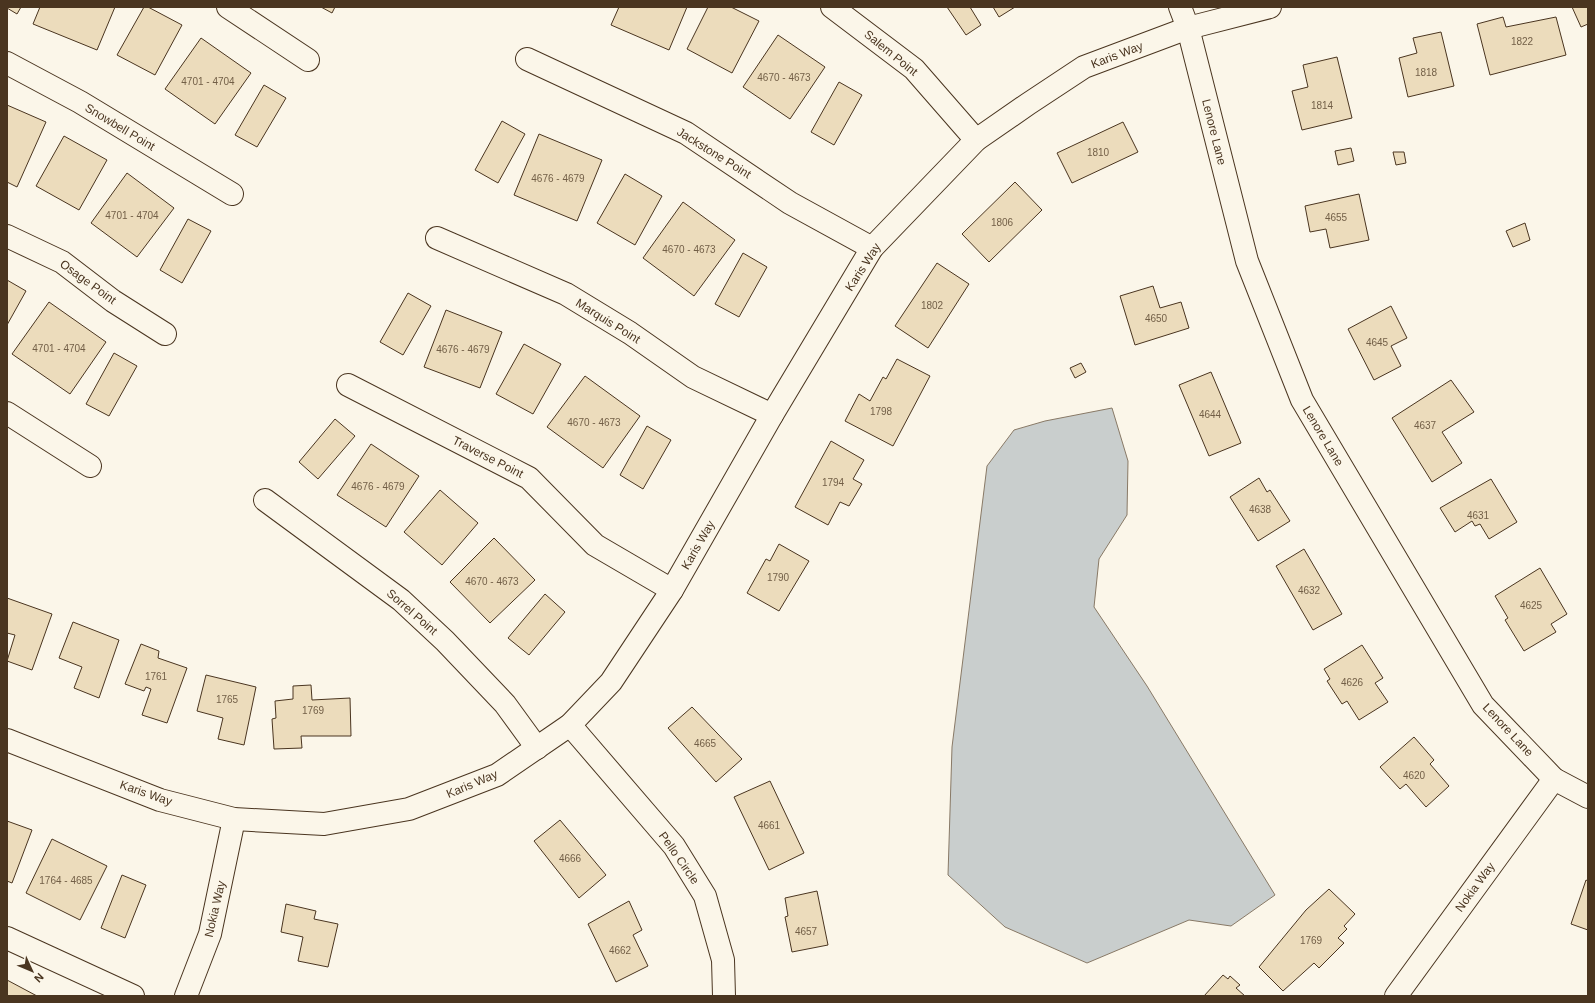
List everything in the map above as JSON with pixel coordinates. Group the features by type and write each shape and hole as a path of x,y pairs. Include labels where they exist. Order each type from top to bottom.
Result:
{"street":[{"path":"228,7 308,60"},
{"name":"Salem Point","path":"832,7 914,69 976,140"},
{"name":"Lenore Lane","path":"1180,7 1188,28 1247,262 1302,400 1484,705 1554,779 1588,797"},
{"name":"Karis Way","path":"7,740 160,800 234,819 324,824 409,809 497,775 570,725 611,682 672,590 772,415 872,248 976,140 1084,67 1188,28 1270,7"},
{"name":"Jackstone Point","path":"527,60 686,133 790,203 872,248"},
{"name":"Snowbell Point","path":"7,63 80,102 232,194"},
{"name":"Osage Point","path":"7,236 62,262 113,301 165,334"},
{"name":"Marquis Point","path":"437,238 566,294 630,333 693,378 772,415"},
{"name":"Traverse Point","path":"348,385 529,478 595,546 672,590"},
{"path":"7,413 90,466"},
{"name":"Sorrel Point","path":"265,500 401,600 445,641 505,704 537,748"},
{"name":"Pello Circle","path":"570,725 674,846 705,896 723,960 724,996"},
{"name":"Nokia Way","path":"1396,996 1554,779"},
{"name":"Nokia Way","path":"186,996 210,934 234,819"},
{"path":"7,938 133,996"}],"shaded area":[{"path":"1112,408 1128,461 1127,515 1099,559 1094,607 1147,686 1275,895 1231,926 1189,920 1087,963 1005,927 948,875 952,747 987,466 1014,430 1045,421"}],"building":[{"path":"7,7 21,7 17,14"},
{"path":"40,7 115,7 97,50 33,24"},
{"path":"144,7 148,7 182,25 155,75 117,55"},
{"path":"321,7 335,7 332,13"},
{"path":"619,7 687,7 669,50 611,25"},
{"path":"708,7 731,7 759,21 732,73 687,49"},
{"path":"947,7 970,7 981,25 966,35"},
{"path":"993,7 1015,7 999,17"},
{"path":"1572,7 1588,7 1588,24 1581,27"},
{"path":"1503,17 1506,27 1556,17 1566,55 1490,75 1477,24"},
{"path":"1441,32 1454,86 1408,97 1399,58 1417,53 1413,38"},
{"path":"778,35 825,67 790,119 743,87"},
{"path":"201,38 251,73 215,124 165,89"},
{"path":"1337,57 1352,118 1302,130 1292,91 1308,87 1303,65"},
{"path":"839,82 862,95 834,145 811,132"},
{"path":"264,85 286,98 257,147 235,135"},
{"path":"7,105 46,122 17,187 7,182"},
{"path":"502,121 525,134 498,183 475,170"},
{"path":"1123,122 1138,152 1072,183 1057,153"},
{"path":"539,134 602,160 577,221 514,195"},
{"path":"64,136 107,160 79,210 36,186"},
{"path":"1351,148 1354,161 1338,165 1335,151"},
{"path":"1393,152 1404,152 1406,163 1396,165"},
{"path":"127,173 174,208 137,257 91,223"},
{"path":"625,174 662,196 635,245 597,223"},
{"path":"1015,182 1042,210 989,262 962,234"},
{"path":"1359,194 1369,240 1330,248 1326,229 1310,232 1305,206"},
{"path":"683,202 735,240 694,296 643,258"},
{"path":"188,219 211,231 182,283 160,270"},
{"path":"1525,223 1530,240 1513,247 1506,231"},
{"path":"743,253 767,267 739,317 715,304"},
{"path":"937,263 969,284 928,348 895,326"},
{"path":"7,280 26,291 7,325"},
{"path":"1153,286 1160,308 1181,302 1189,328 1135,345 1120,296"},
{"path":"408,293 431,306 403,355 380,342"},
{"path":"49,302 106,342 70,394 12,354"},
{"path":"1391,306 1407,338 1391,346 1401,366 1374,380 1348,329"},
{"path":"446,310 502,332 480,388 424,367"},
{"path":"524,344 561,364 533,414 496,394"},
{"path":"114,353 137,366 109,416 86,404"},
{"path":"897,359 930,376 893,446 845,421 859,394 870,401 883,377 886,379"},
{"path":"1081,363 1086,372 1075,378 1070,368"},
{"path":"1211,372 1241,443 1209,456 1179,385"},
{"path":"585,376 640,416 603,468 547,427"},
{"path":"1451,380 1474,412 1442,432 1462,463 1432,482 1392,418"},
{"path":"335,419 355,436 318,479 299,462"},
{"path":"647,426 671,440 643,489 620,475"},
{"path":"831,441 864,460 853,479 862,484 849,506 840,502 828,525 795,507"},
{"path":"371,444 419,476 386,527 337,495"},
{"path":"1259,478 1267,492 1270,490 1290,521 1258,541 1230,497"},
{"path":"1491,479 1517,522 1489,539 1480,524 1475,526 1472,521 1455,532 1440,508"},
{"path":"440,490 478,523 442,565 404,532"},
{"path":"494,538 535,580 490,623 450,582"},
{"path":"779,544 809,561 779,611 747,593 766,559 770,561"},
{"path":"1304,549 1342,614 1313,630 1276,566"},
{"path":"1540,568 1567,614 1551,624 1556,632 1524,651 1505,620 1508,618 1495,596"},
{"path":"545,594 565,612 529,655 508,638"},
{"path":"7,598 52,614 32,670 7,661 15,635 7,633"},
{"path":"73,622 119,640 99,698 74,688 82,667 59,658"},
{"path":"141,644 159,651 158,658 187,668 167,723 142,715 151,689 146,687 144,691 125,684"},
{"path":"1362,645 1383,678 1375,683 1388,702 1359,720 1347,701 1342,704 1327,681 1330,679 1324,669"},
{"path":"206,675 256,687 244,745 218,739 223,718 197,711"},
{"path":"311,685 312,700 350,698 351,736 301,736 302,748 274,749 272,719 276,718 275,701 293,699 293,686"},
{"path":"692,707 742,759 716,782 668,728"},
{"path":"1414,737 1434,760 1430,764 1449,786 1426,807 1406,784 1400,789 1380,767"},
{"path":"770,781 804,853 769,870 734,797"},
{"path":"560,820 606,875 579,898 534,841"},
{"path":"7,821 32,830 12,883 7,881"},
{"path":"52,839 107,866 80,920 26,893"},
{"path":"122,875 146,885 125,938 101,928"},
{"path":"1586,880 1588,881 1588,930 1571,924"},
{"path":"1329,889 1355,914 1344,926 1347,929 1338,938 1344,943 1319,968 1314,963 1283,991 1259,967 1306,910"},
{"path":"817,891 828,945 792,952 785,917 788,916 785,898"},
{"path":"629,901 642,930 633,935 648,966 616,982 588,924"},
{"path":"286,904 316,911 314,919 338,924 328,967 298,961 303,937 281,932"},
{"path":"1223,975 1228,979 1230,976 1240,985 1236,988 1245,996 1204,996"},
{"path":"7,980 37,996 7,996"}]}
